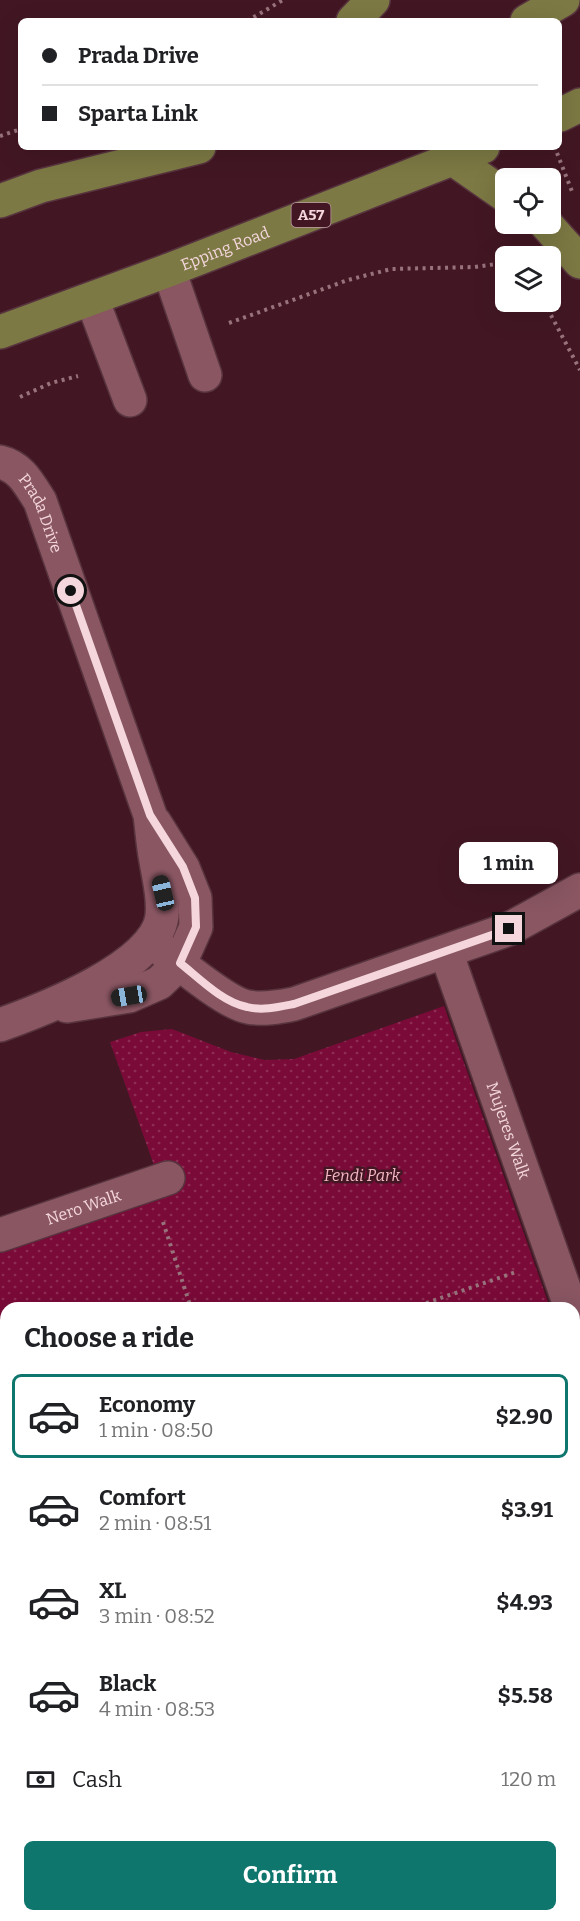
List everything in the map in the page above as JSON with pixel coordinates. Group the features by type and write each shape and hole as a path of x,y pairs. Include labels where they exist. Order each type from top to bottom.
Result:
{"main road":[{"path":"356,18 373,0"},
{"path":"532,18 562,0"},
{"path":"562,113 580,105"},
{"path":"0,201 40,186 188,150"},
{"name":"Epping Road","path":"0,332 169,270 476,150"},
{"path":"453,159 495,188"},
{"path":"561,223 580,262"}],"street":[{"path":"169,270 205,375"},
{"path":"92,299 130,400"},
{"name":"Prada Drive","path":"0,462 6,463 23,474 40,501 150,815 156,863 163,893 162,919 152,942"},
{"name":"Prada Drive","path":"150,815 183,867 195,898 196,927 180,963"},
{"path":"0,1025 41,1010 115,972 152,942 229,1000 247,1007 270,1008 294,1004 509,929 580,890"},
{"path":"509,929 580,917"},
{"name":"Mujeres Walk","path":"446,952 569,1302"},
{"path":"41,1010 129,996 159,983 180,963"},
{"name":"Nero Walk","path":"0,1235 159,1181"}],"path":[{"path":"252,18 283,0"},
{"path":"0,136 18,130"},
{"path":"555,150 574,195"},
{"path":"561,208 580,192"},
{"path":"192,336 348,280 392,269 475,267 495,264"},
{"path":"549,312 580,370"},
{"path":"20,397 51,383 117,364"},
{"path":"159,1181 189,1302"},
{"path":"429,1302 554,1259"}],"green space":[{"name":"Fendi Park","path":"444,1006 548,1302 0,1302 0,1242 161,1185 110,1042 141,1032 172,1029 231,1052 265,1060 294,1059"}],"route":[{"path":"71,591 150,815 183,867 195,898 196,927 180,963 229,1000 247,1007 270,1008 294,1004 509,929"}]}
